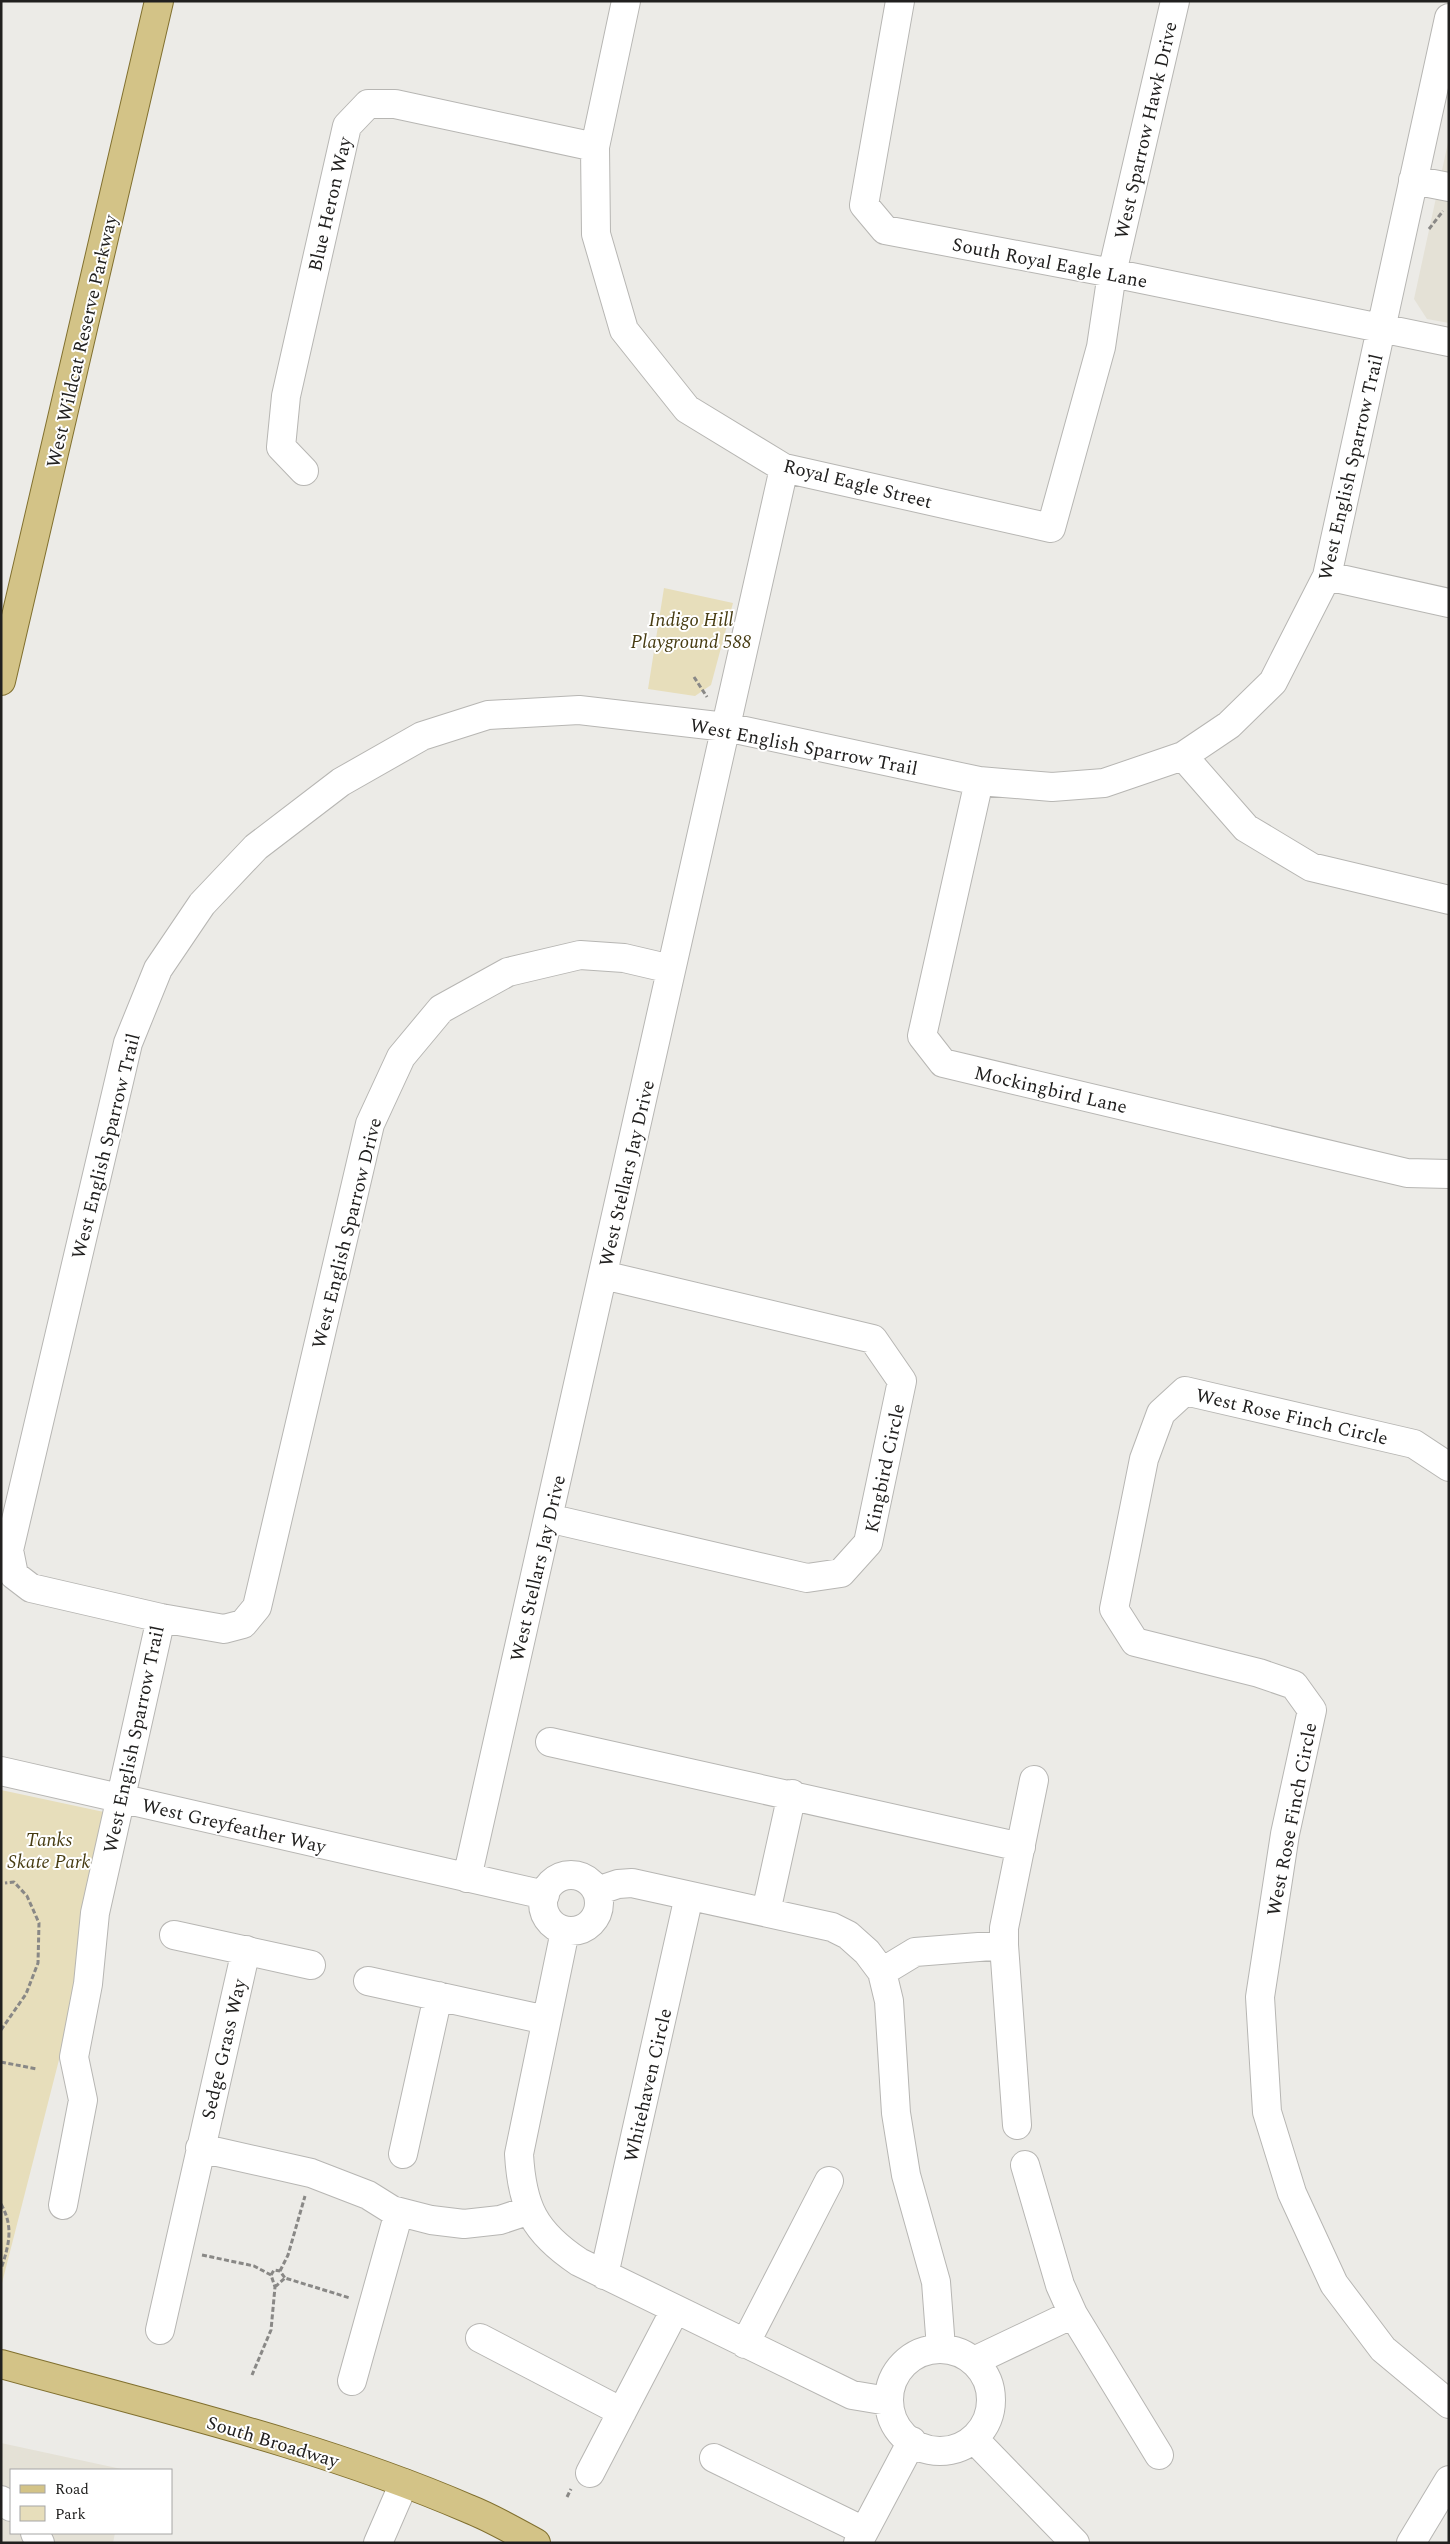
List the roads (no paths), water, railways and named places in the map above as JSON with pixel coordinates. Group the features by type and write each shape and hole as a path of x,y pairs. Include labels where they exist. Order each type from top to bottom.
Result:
{"main road":[{"name":"West Wildcat Reserve Parkway","path":"1,681 159,1"},
{"name":"South Broadway","path":"1,2364 326,2456 404,2483 470,2509 536,2543"}],"street":[{"name":"Royal Eagle Street","path":"626,1 595,147 596,234 624,330 687,409 784,468 1051,528 1101,347"},
{"name":"South Royal Eagle Lane","path":"900,1 864,205 885,230 1112,273 1449,342"},
{"name":"West Sparrow Hawk Drive","path":"1101,347 1112,273 1175,1"},
{"name":"West English Sparrow Trail","path":"63,2205 83,2100 74,2057 88,1984 95,1913 161,1618 31,1588 14,1575 9,1550 128,1043 158,970 202,904 256,847 340,782 422,736 488,715 579,710 726,727 979,781 1052,787 1104,783 1183,756 1229,725 1274,682 1327,576 1449,18"},
{"name":"Blue Heron Way","path":"304,471 281,448 286,396 347,126 368,104 395,104 595,147"},
{"path":"1413,180 1449,187"},
{"name":"West Stellars Jay Drive","path":"467,1878 784,468"},
{"path":"1327,576 1449,603"},
{"path":"1183,756 1246,828 1311,867 1449,900"},
{"name":"Mockingbird Lane","path":"979,781 922,1036 943,1063 1407,1173 1449,1174"},
{"name":"West English Sparrow Drive","path":"161,1618 224,1629 244,1624 257,1607 370,1124 401,1057 441,1009 508,972 580,955 624,958 671,969"},
{"name":"Kingbird Circle","path":"548,1518 807,1578 841,1573 868,1543 902,1381 873,1339 603,1275"},
{"name":"West Rose Finch Circle","path":"1449,1467 1414,1444 1185,1391 1161,1414 1144,1460 1114,1609 1135,1642 1259,1673 1294,1685 1312,1710 1285,1834 1260,1997 1267,2112 1292,2193 1334,2284 1383,2349 1449,2404"},
{"path":"550,1742 1021,1846"},
{"name":"West Greyfeather Way","path":"1,1771 467,1878"},
{"path":"1017,2125 1004,1928 1034,1780"},
{"path":"766,1912 792,1794"},
{"path":"566,1876 584,1878 597,1891 599,1905 596,1916 586,1927 576,1931 564,1931 549,1920 544,1907 544,1895 551,1884 566,1876"},
{"path":"467,1878 544,1895"},
{"path":"597,1891 618,1884 632,1883 766,1912 832,1927 848,1935 867,1952 882,1972 889,2001 896,2113 906,2175 936,2282 941,2348"},
{"name":"Whitehaven Circle","path":"604,2275 689,1896"},
{"path":"564,1931 519,2154 520,2182 530,2210 542,2232 555,2247 578,2262 675,2310 852,2395 888,2401"},
{"path":"174,1935 311,1965"},
{"path":"882,1972 915,1952 1004,1946"},
{"name":"Sedge Grass Way","path":"160,2330 246,1950"},
{"path":"368,1981 546,2020"},
{"path":"404,2154 438,1996"},
{"path":"200,2148 311,2174 368,2195 400,2212 431,2220 464,2224 500,2220 530,2210"},
{"path":"1025,2165 1060,2285 1072,2314 1159,2455"},
{"path":"745,2344 830,2181"},
{"path":"352,2381 400,2212"},
{"path":"590,2473 675,2310"},
{"path":"974,2361 1072,2314"},
{"path":"480,2338 622,2412"},
{"path":"941,2348 951,2349 974,2361 988,2382 991,2408 984,2426 974,2439 954,2449 927,2450 905,2437 890,2414 888,2401 892,2381 903,2364 925,2350 941,2348"},
{"path":"974,2439 1075,2543"},
{"path":"714,2458 861,2537 912,2441"},
{"path":"1410,2543 1449,2480"},
{"path":"378,2543 404,2483"}],"park label":[{"name":"Indigo Hill Playground 588","path":"691,630"},
{"name":"Tanks Skate Park","path":"49,1850"}]}
